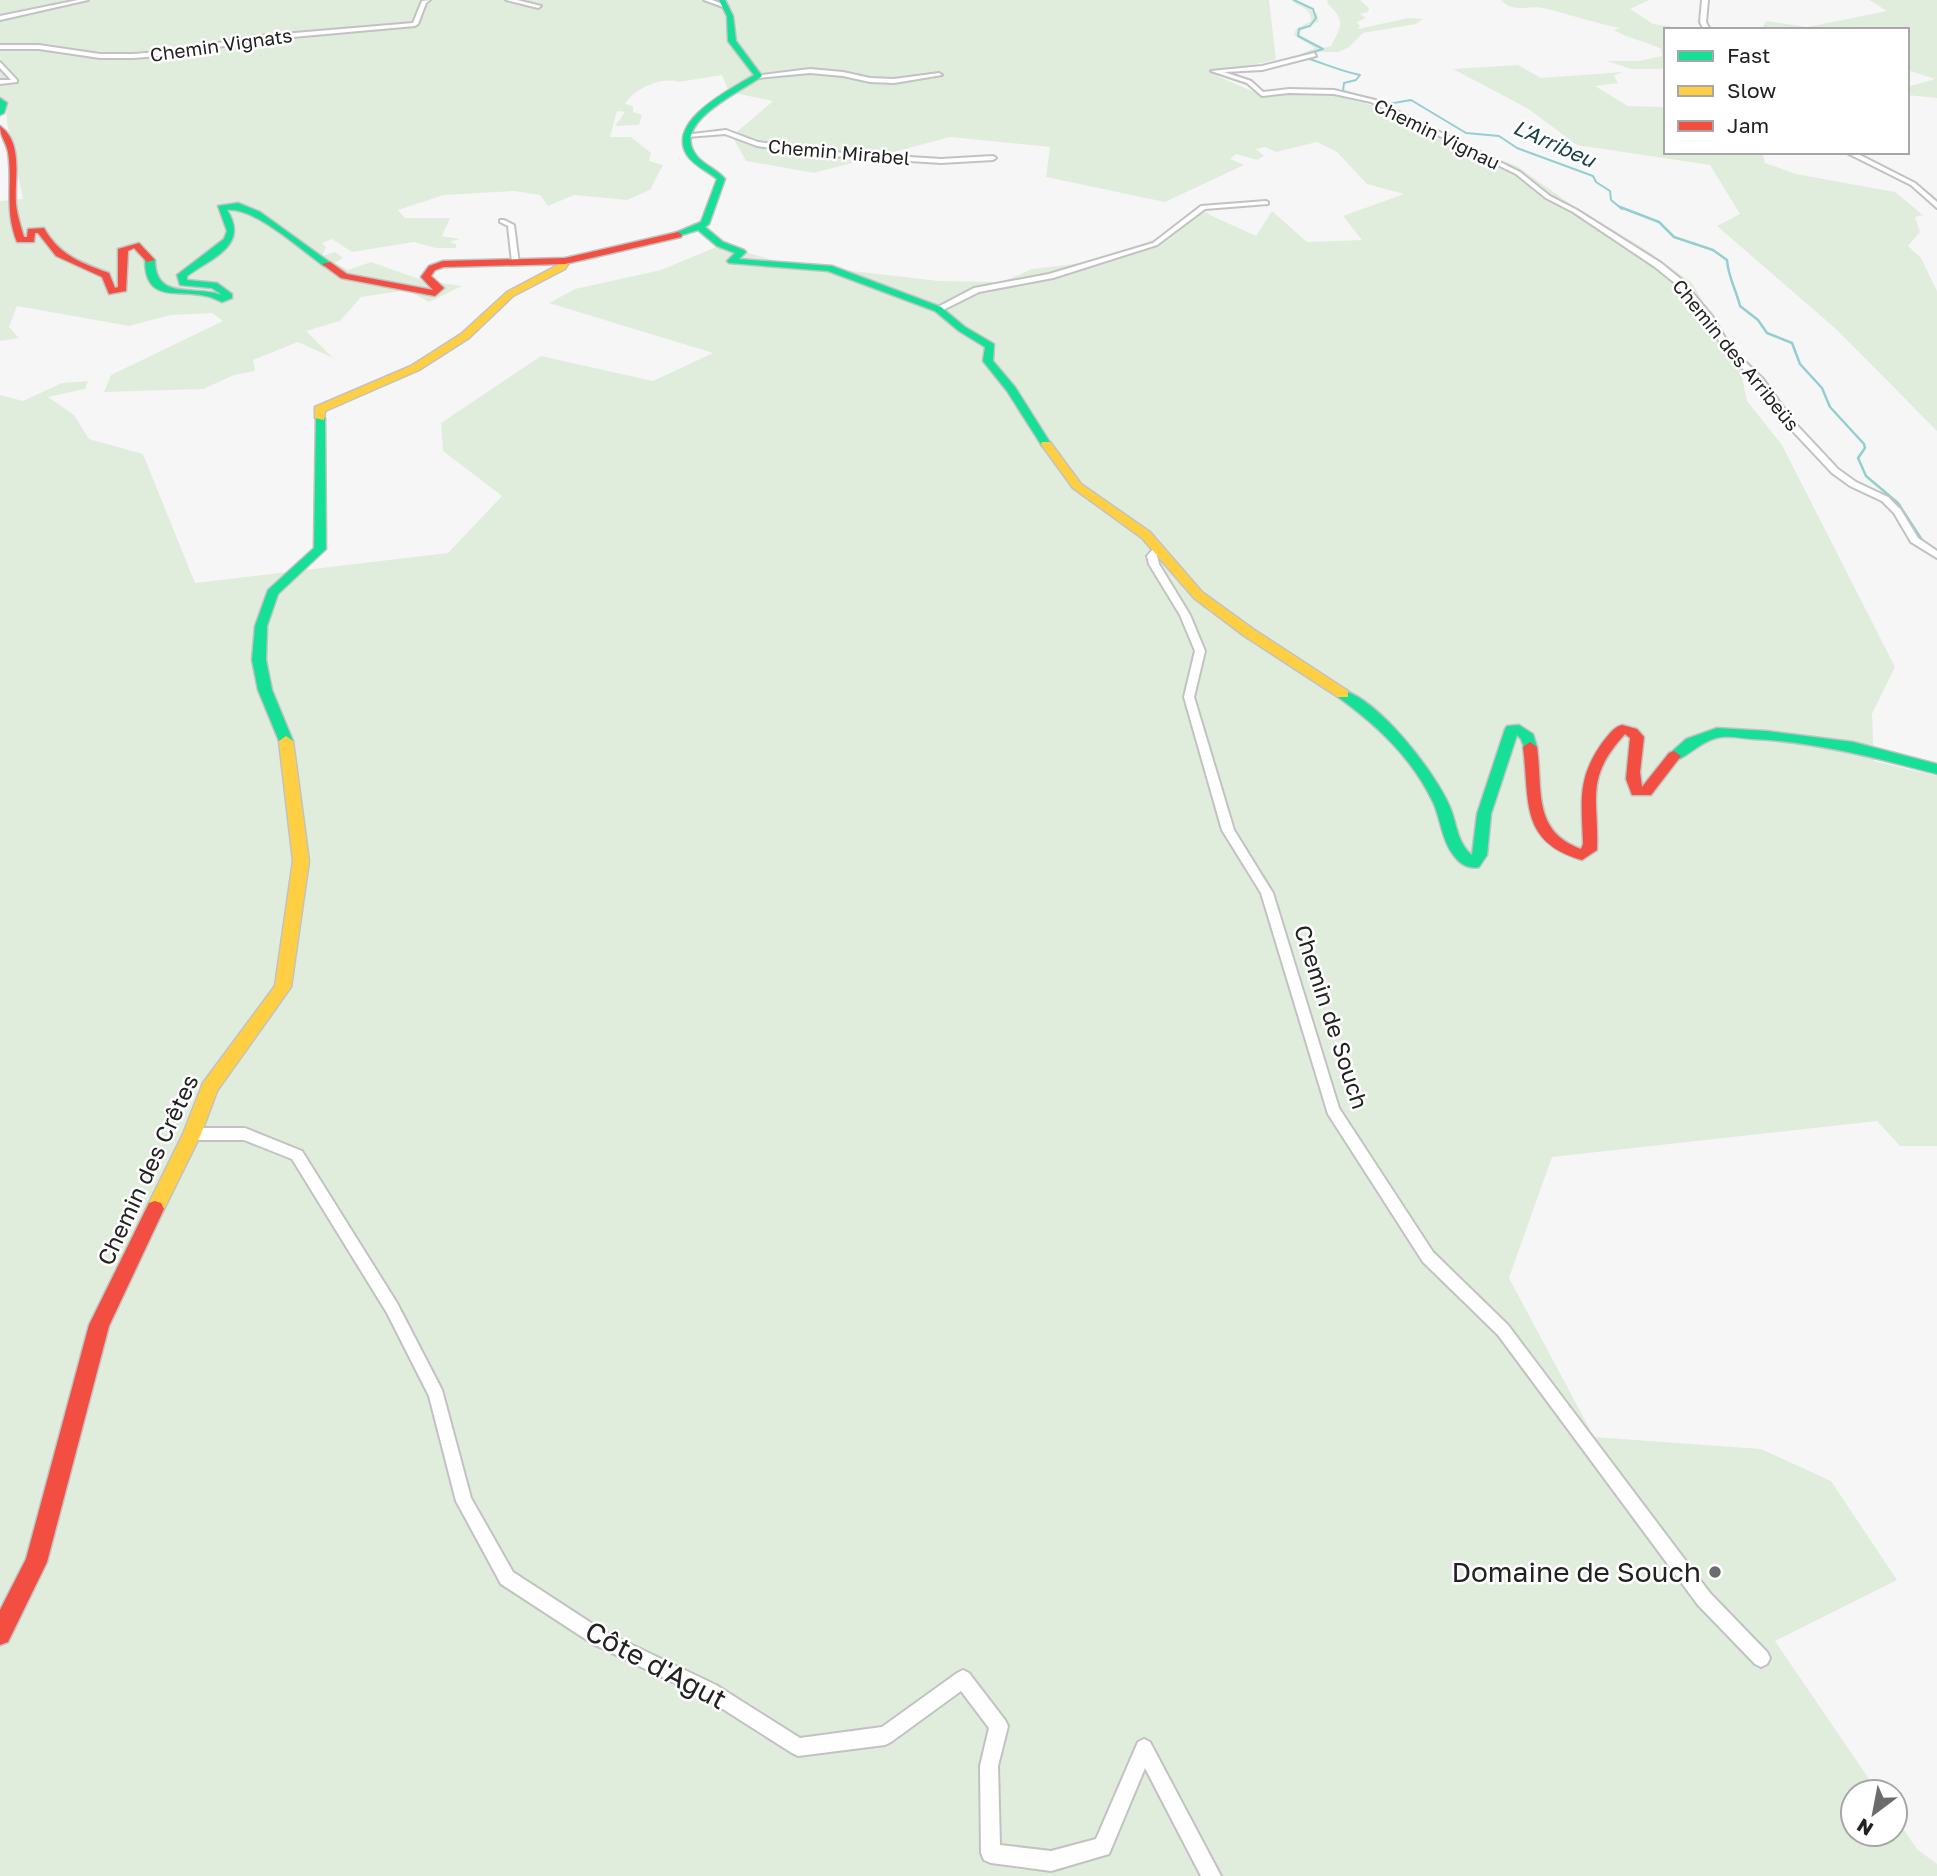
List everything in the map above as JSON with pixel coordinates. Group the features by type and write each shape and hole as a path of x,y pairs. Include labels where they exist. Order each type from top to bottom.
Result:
{"street":[{"path":"0,18 85,0"},
{"name":"Chemin Vignats","path":"0,47 39,47 100,55 171,53 249,39 415,24 427,0"},
{"path":"509,0 538,6"},
{"path":"707,0 723,3 730,16 732,41 758,76"},
{"path":"1705,0 1703,22 1706,28"},
{"name":"Chemin Vignau","path":"1314,55 1262,68 1214,71 1249,82 1262,94 1289,91 1334,92 1373,101 1518,173 1548,197 1575,211 1658,265"},
{"path":"0,64 15,81 0,82"},
{"path":"0,128 12,150 12,205 20,240 31,240 31,231 41,230 43,240 53,252 106,275 113,292 123,289 123,249 136,245 152,262 150,275 159,287 177,292 207,293 222,299 229,296 214,285 190,284 181,280 185,271 220,251 227,241 231,225 222,208 228,205 257,214 335,272 428,293 440,290 426,276 436,266 565,261 701,228 708,219 720,179 689,153 687,135 691,125 716,100 758,76 810,71 894,81 939,75"},
{"path":"0,100 3,103 0,113"},
{"name":"Chemin Mirabel","path":"687,135 726,132 757,144 845,155 941,161 993,158"},
{"path":"1852,154 1913,184 1937,206"},
{"path":"701,228 720,244 741,252 732,261 828,268 938,309 977,290 1050,276 1156,244 1203,207 1266,203"},
{"path":"502,221 511,225 516,262"},
{"name":"Chemin des Crêtes","path":"0,1634 36,1562 99,1325 192,1134 209,1088 283,987 301,861 286,743 265,690 259,660 261,626 272,593 320,550 322,436 318,409 415,368 465,336 510,294 562,267 565,261"},
{"name":"Chemin des Arribeüs","path":"1658,265 1679,282 1709,318 1728,349 1760,381 1790,423 1835,471 1853,484 1885,499 1898,512 1914,540 1937,555"},
{"name":"Chemin de Souch","path":"938,309 962,329 990,346 988,360 1010,383 1071,480 1146,534 1158,549 1152,556 1154,564 1185,615 1200,651 1189,697 1228,830 1267,893 1333,1110 1428,1257 1503,1330 1704,1599 1762,1658"},
{"path":"1158,549 1196,594 1255,637 1320,676 1361,705 1404,743 1443,807 1456,849 1467,862 1474,863 1480,855 1484,814 1511,729 1520,729 1528,737 1536,815 1543,835 1570,854 1582,855 1590,850 1592,836 1587,799 1591,779 1615,736 1622,729 1631,729 1638,735 1640,742 1630,774 1632,788 1637,792 1646,792 1670,760 1691,742 1717,732 1767,735 1853,747 1937,769"},
{"name":"Côte d'Agut","path":"192,1134 245,1134 297,1155 392,1308 436,1395 464,1501 507,1578 599,1638 710,1691 798,1746 885,1736 963,1679 999,1726 989,1766 991,1853 1051,1861 1102,1847 1144,1748 1210,1876"}],"green space":[{"path":"0,0 1269,0 1276,60 1220,71 1217,76 1252,91 1286,95 1323,93 1388,109 1474,150 1517,166 1566,201 1651,253 1692,283 1739,363 1747,401 1782,445 1895,667 1872,714 1874,761 1937,776 1937,1146 1900,1146 1877,1121 1552,1157 1509,1278 1594,1437 1761,1449 1831,1481 1897,1580 1775,1641 1868,1778 1839,1778 1839,1848 1909,1848 1909,1837 1917,1849 1937,1864 1937,1876 0,1876 0,395 23,401 62,383 88,381 85,389 48,397 74,415 89,439 143,454 195,583 448,553 502,496 443,451 441,423 541,356 653,381 713,353 549,303 575,289 661,270 721,245 783,263 939,281 1002,282 1032,269 1092,262 1156,239 1195,209 1204,210 1256,236 1272,211 1307,242 1362,240 1343,216 1404,194 1367,184 1337,152 1317,142 1276,152 1265,147 1256,149 1264,156 1257,160 1236,154 1230,159 1244,165 1165,202 1046,177 1050,147 950,137 814,173 746,161 732,136 773,101 729,92 722,75 678,82 657,82 635,93 625,104 633,106 633,112 642,115 639,125 615,126 625,112 617,111 610,137 631,137 651,153 649,161 663,165 650,190 627,200 574,195 548,206 540,195 514,191 444,195 398,210 405,218 450,218 442,236 460,239 449,242 456,244 456,248 436,248 414,242 352,252 332,239 322,243 326,247 322,256 335,252 343,258 335,263 348,270 371,262 422,280 462,286 429,302 407,290 361,297 340,321 306,331 333,358 298,342 253,360 255,371 234,375 203,389 104,392 111,375 223,321 212,313 171,315 129,326 17,306 9,327 19,338 0,341 0,201 23,199 7,123 6,101 0,96"},
{"path":"1291,0 1296,0 1317,14 1319,21 1301,31 1300,35 1324,48 1331,46 1340,27 1337,14 1327,3 1328,0 1360,0 1369,8 1368,12 1360,14 1366,18 1357,22 1360,26 1358,29 1408,18 1423,19 1416,24 1363,33 1349,47 1338,52 1320,52 1293,60 1289,59 1315,48 1294,35 1296,29 1311,21 1311,16 1307,10"},
{"path":"1501,0 1649,0 1630,9 1653,24 1682,28 1664,28 1664,69 1631,69 1607,61 1639,61 1662,56 1661,49 1614,30 1620,28 1543,8 1511,7"},
{"path":"1869,0 1937,0 1937,98 1909,95 1909,86 1935,79 1909,71 1909,28 1762,28 1766,21 1808,27 1887,11"},
{"path":"1518,65 1541,78 1622,72 1614,76 1618,83 1595,86 1628,106 1664,107 1664,154 1763,154 1765,163 1796,174 1895,192 1923,215 1915,217 1920,232 1908,246 1921,258 1937,291 1937,431 1836,329 1717,226 1740,214 1710,165 1577,145 1527,108 1453,69"}],"waterway":[{"name":"L'Arribeu","path":"1294,0 1313,9 1316,18 1310,26 1299,29 1298,36 1323,49 1300,56 1360,75 1356,80 1344,83 1343,91 1388,104 1411,100 1466,133 1499,136 1517,148 1593,176 1596,182 1610,191 1611,200 1622,209"},
{"name":"L'Arribeu","path":"1620,207 1659,222 1674,237 1713,250 1727,260 1740,306 1758,320 1767,333 1792,343 1800,364 1822,388 1830,407 1864,444 1865,448 1858,458 1866,476 1898,503 1924,543"}],"traffic: fast":[{"path":"678,235 705,224 721,179 691,155 686,143 688,131 708,108 758,76 732,41 730,16 722,0"},
{"path":"0,100 3,103 0,113"},
{"path":"150,260 150,275 159,287 177,292 207,293 222,299 229,296 214,285 183,283 182,275 212,255 228,240 231,231 229,220 221,208 238,206 257,214 327,264"},
{"path":"701,228 720,244 741,252 732,261 829,268 938,309 962,329 990,346 988,361 1011,389 1046,444"},
{"path":"286,741 265,690 259,660 261,626 272,593 320,549 320,418"},
{"path":"1343,694 1387,728 1420,767 1443,808 1455,845 1466,859 1474,863 1480,855 1484,814 1512,729 1519,729 1528,737 1530,747"},
{"path":"1674,756 1691,742 1717,732 1767,735 1853,747 1937,769"}],"traffic: slow":[{"path":"320,418 319,409 415,368 465,336 510,294 562,267 565,261"},
{"path":"1046,444 1077,486 1146,535 1198,595 1248,632 1343,694"},
{"path":"155,1209 192,1134 209,1088 283,987 301,861 286,741"}],"traffic: jam":[{"path":"0,128 12,150 12,205 20,240 31,240 31,231 41,230 52,248 68,260 106,275 112,292 123,289 123,249 136,245 150,260"},
{"path":"327,264 344,276 435,293 439,288 426,277 432,268 443,264 565,261 678,235"},
{"path":"1530,747 1536,813 1541,827 1549,838 1563,848 1582,855 1590,850 1587,794 1592,773 1602,754 1622,729 1637,737 1633,772 1637,792 1646,792 1674,756"},
{"path":"0,1634 36,1562 99,1325 155,1209"}],"place":[{"name":"Domaine de Souch","path":"1715,1572"}]}
